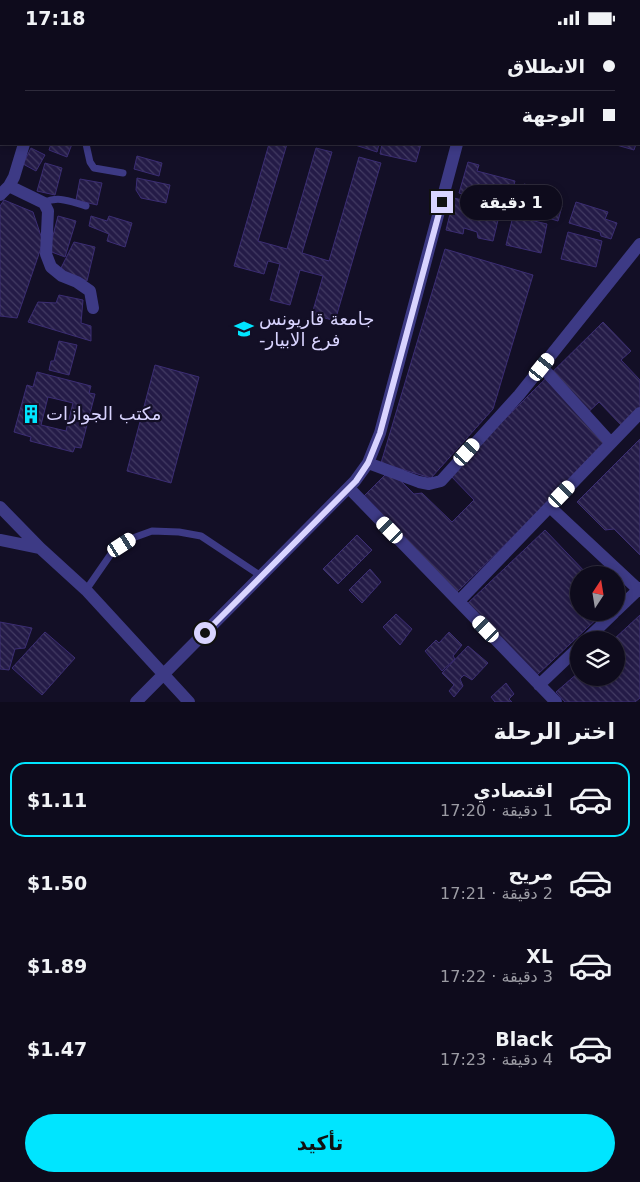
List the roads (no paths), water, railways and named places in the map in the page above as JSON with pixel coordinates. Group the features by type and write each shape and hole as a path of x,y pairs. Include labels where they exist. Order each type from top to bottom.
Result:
{"street":[{"path":"24,145 14,177 5,191 44,203 48,211 46,254 51,267 62,276 77,282 90,291 93,308"},
{"path":"136,702 356,481 368,463 380,433 457,145"},
{"path":"368,463 419,482 429,484 441,481 519,395 640,244"},
{"path":"542,367 611,443"},
{"path":"459,601 640,413"},
{"path":"349,488 556,702"},
{"path":"0,507 40,548 86,590 189,702"},
{"path":"550,507 639,590 625,603"},
{"path":"0,540 40,548"},
{"path":"595,631 606,621"},
{"path":"539,685 570,656"}],"lane":[{"path":"86,145 90,162 94,167 123,173"},
{"path":"44,203 51,199 62,199 86,206"},
{"path":"86,590 113,551 130,539 152,531 180,532 201,536 261,576"}],"place":[{"name":"جامعة قاريونس -فرع الابيار","path":"244,329"},
{"name":"مكتب الجوازات","path":"31,414"}]}
